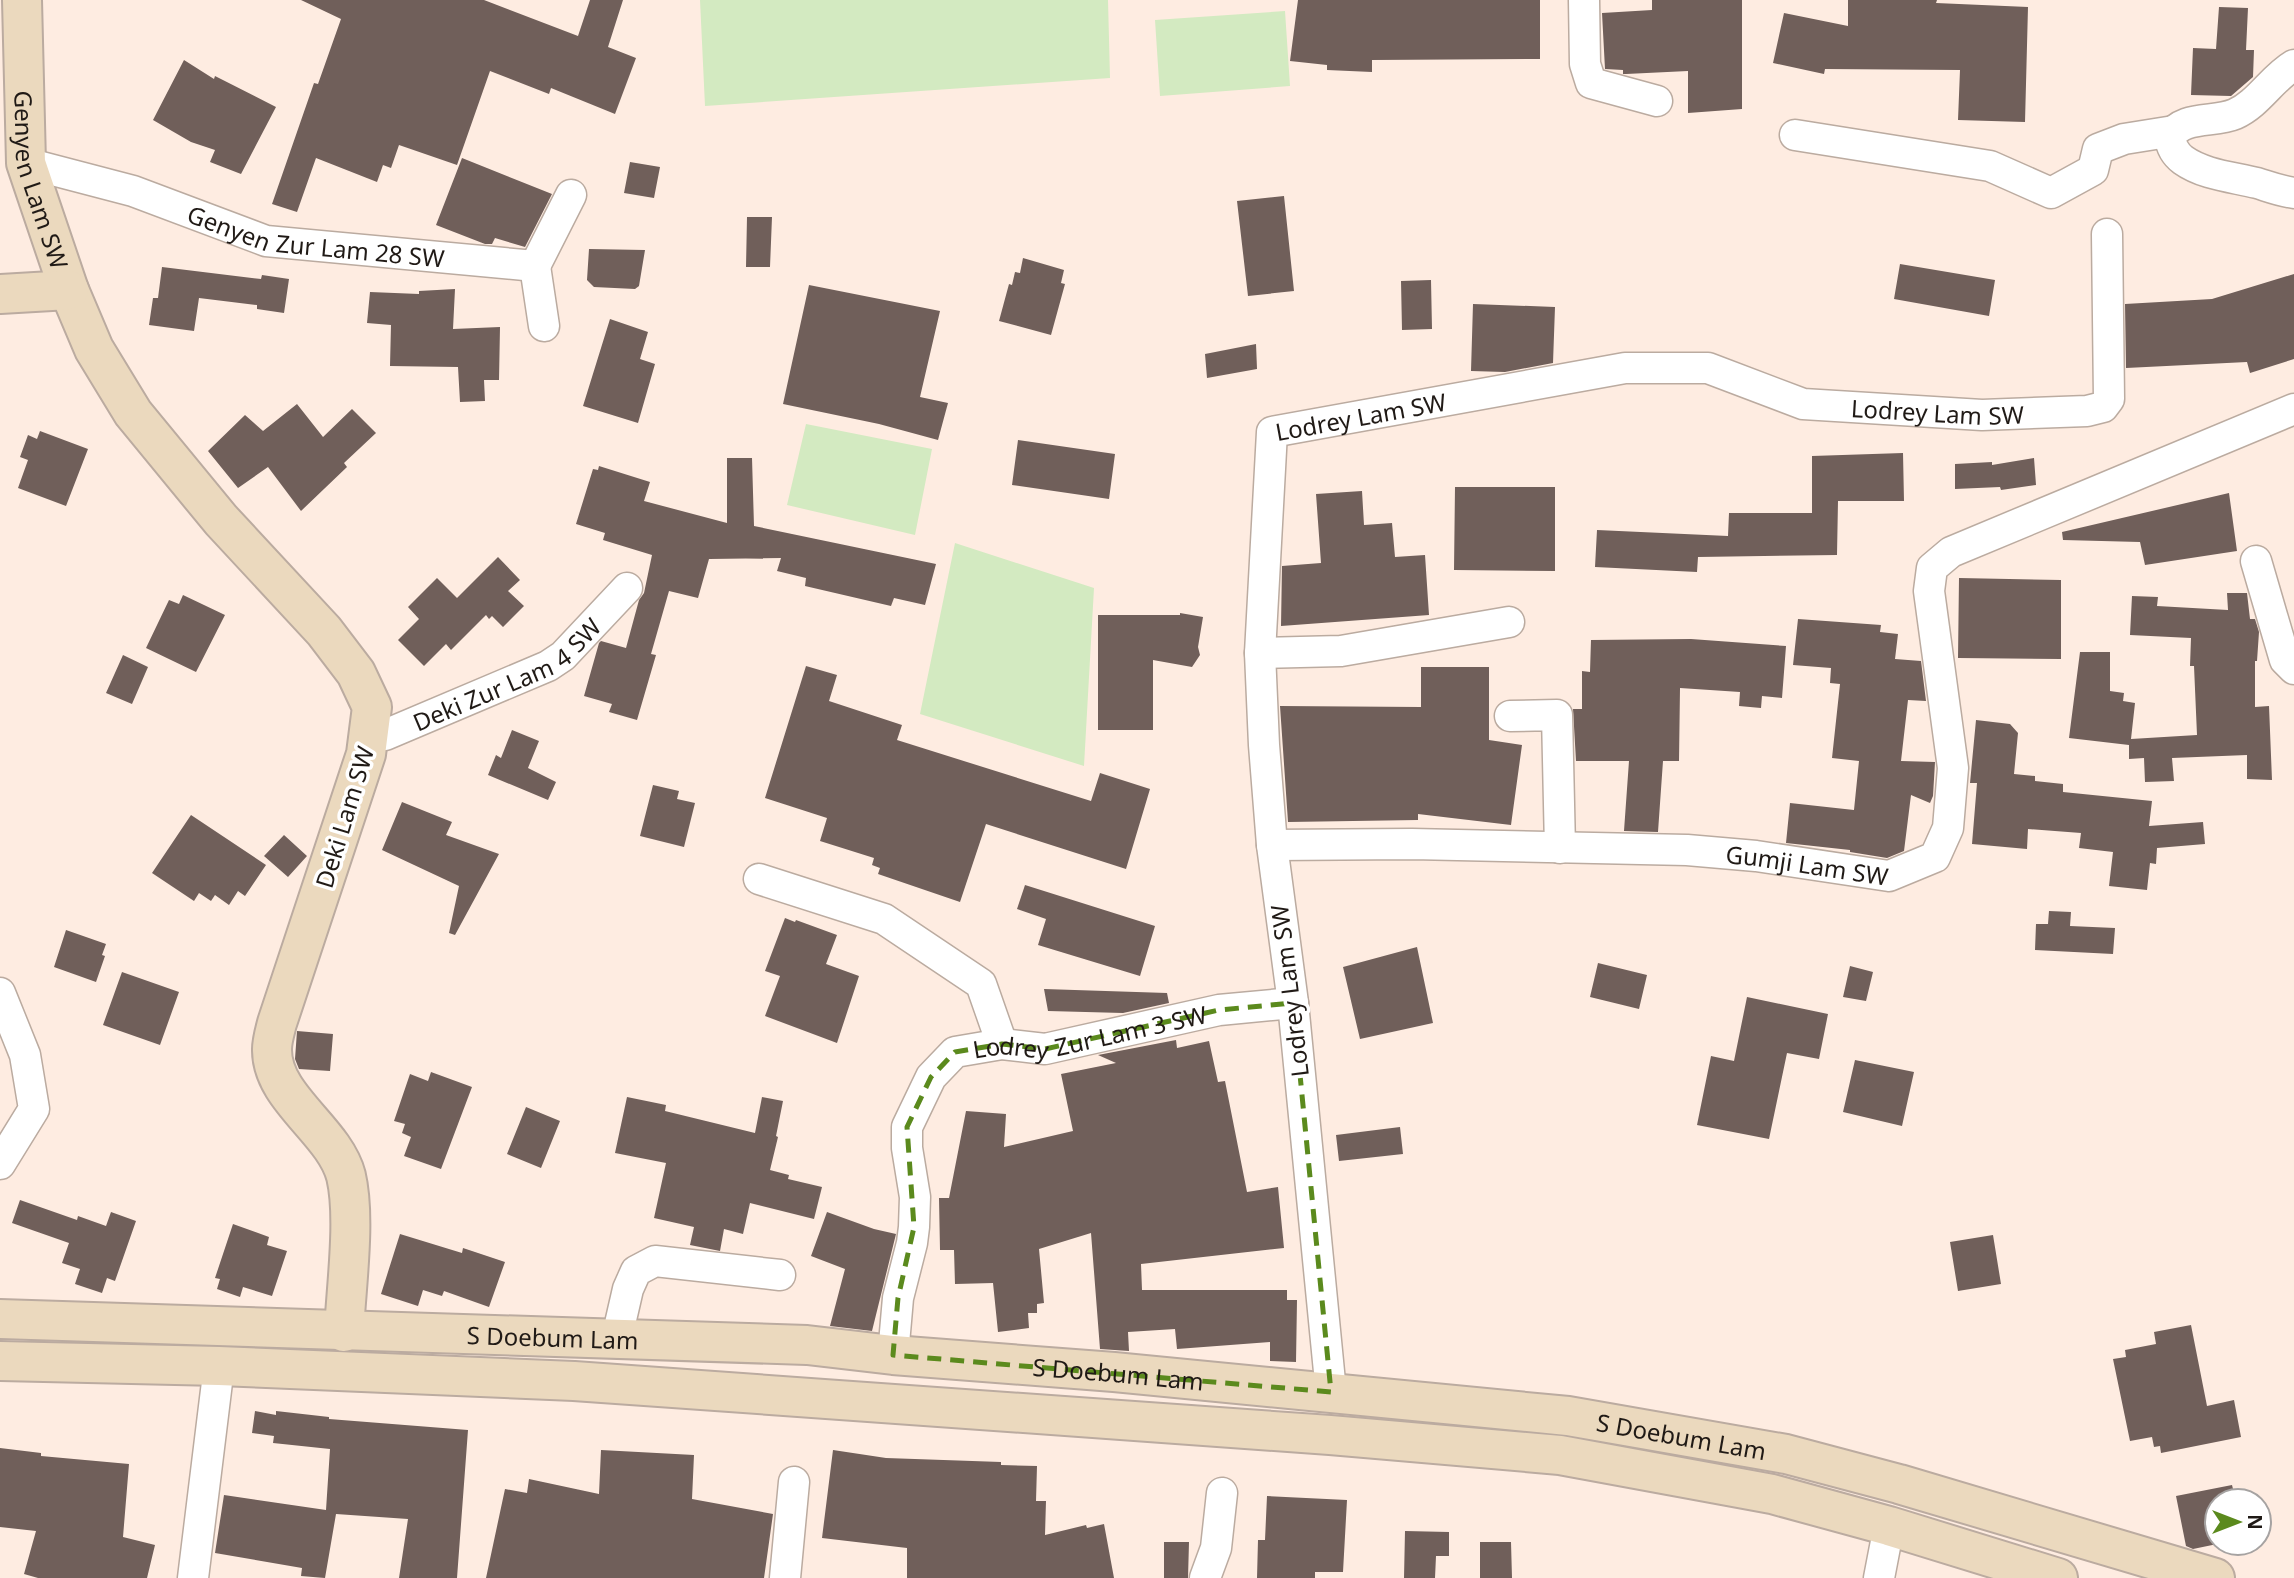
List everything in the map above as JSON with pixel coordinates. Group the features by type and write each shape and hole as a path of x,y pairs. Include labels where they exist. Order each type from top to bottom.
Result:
{"main road":[{"name":"Genyen Lam SW","path":"0,295 69,290 26,163 22,0"},
{"name":"Deki Lam SW","path":"69,290 93,349 133,413 221,520 324,631 356,673 372,707 366,754 277,1023 272,1050 279,1080 339,1156 346,1178 350,1210 344,1332"},
{"name":"S Doebum Lam","path":"0,1319 807,1345 1568,1416 1786,1454 1899,1484 2215,1578"},
{"name":"S Doebum Lam","path":"0,1362 219,1366 574,1381 1330,1435 1560,1455 1772,1494 1889,1526 2058,1578"}],"street":[{"path":"1584,0 1585,64 1591,83 1657,102"},
{"path":"2294,65 2238,113 2188,122 2170,137 2171,145 2184,161 2236,180 2294,192"},
{"path":"1795,135 1990,166 2051,193 2094,170 2098,149 2124,139 2174,131"},
{"name":"Genyen Zur Lam 28 SW","path":"26,163 133,191 266,241 535,266"},
{"path":"544,326 535,266 571,195"},
{"name":"Lodrey Lam SW","path":"1331,1392 1293,1003 1272,845 1264,745 1260,653 1272,432 1625,368 1708,368 1803,404 1982,415 2087,411 2103,407 2109,399 2107,234"},
{"name":"Gumji Lam SW","path":"1272,845 1412,844 1688,850 1756,856 1889,876 1935,857 1948,828 1953,768 1929,591 1932,568 1951,552 2294,409"},
{"path":"2256,561 2285,660 2294,669"},
{"name":"Deki Zur Lam 4 SW","path":"370,736 385,735 548,666 563,656 627,587"},
{"path":"1260,653 1341,650 1509,622"},
{"path":"1510,716 1557,715 1560,848"},
{"path":"759,879 884,919 981,984 1002,1044"},
{"path":"0,993 13,1052 34,1109 0,1164"},
{"name":"Lodrey Zur Lam 3 SW","path":"893,1355 898,1298 914,1227 915,1197 907,1147 907,1126 930,1077 955,1052 1002,1044 1045,1049 1219,1010 1293,1003"},
{"path":"617,1337 628,1289 636,1271 655,1261 780,1275"},
{"path":"193,1578 219,1366"},
{"path":"785,1578 794,1482"},
{"path":"1205,1578 1216,1548 1222,1493"},
{"path":"1879,1578 1889,1526"}],"highlighted area":[{"path":"1293,1003 1331,1392 893,1355 898,1298 914,1227 907,1127 931,1077 955,1052 1002,1044 1045,1049 1219,1010"}],"green space":[{"path":"700,0 1108,0 1110,78 705,106"},
{"path":"1285,11 1290,86 1160,96 1155,20"},
{"path":"806,424 932,449 915,535 787,505"},
{"path":"955,543 1094,588 1084,766 920,714"}],"building":[{"path":"301,0 484,0 578,36 590,0 623,0 608,47 636,58 615,114 551,88 549,94 490,71 457,165 399,145 391,168 383,165 377,182 316,158 297,212 272,204 314,83 318,84 341,19"},
{"path":"1298,0 1540,0 1540,59 1372,60 1372,72 1327,70 1327,65 1290,61"},
{"path":"1652,0 1742,0 1742,109 1688,113 1688,71 1623,74 1623,70 1605,69 1602,13 1652,10"},
{"path":"1848,0 1937,0 1936,3 2028,7 2025,122 1958,120 1960,70 1825,69 1824,74 1773,63 1784,13 1848,26"},
{"path":"2219,7 2248,8 2246,50 2254,50 2253,77 2231,96 2191,95 2193,48 2216,49"},
{"path":"184,60 214,79 215,76 276,107 241,174 210,162 215,150 191,142 153,120"},
{"path":"462,158 552,194 525,247 495,238 492,244 485,244 436,225"},
{"path":"630,162 660,167 654,198 624,193"},
{"path":"1284,196 1294,291 1248,296 1237,201"},
{"path":"747,217 772,217 770,267 746,267"},
{"path":"589,249 645,250 639,286 635,289 594,287 587,280"},
{"path":"1023,258 1064,270 1061,283 1065,284 1051,335 999,321 1009,284 1012,285 1015,272 1020,273"},
{"path":"1900,264 1995,280 1989,316 1894,299"},
{"path":"162,267 261,279 262,275 289,279 284,313 257,309 257,305 199,298 194,331 149,325 153,298 158,298"},
{"path":"2294,274 2294,359 2250,373 2247,362 2126,368 2125,304 2212,299"},
{"path":"1431,280 1432,329 1402,330 1401,281"},
{"path":"809,285 940,311 920,397 948,403 938,440 879,424 783,404"},
{"path":"455,289 453,329 500,327 499,380 484,380 485,401 460,402 458,367 390,366 391,325 367,323 370,292 419,294 419,291"},
{"path":"1473,304 1555,307 1553,363 1505,372 1471,371"},
{"path":"610,319 648,332 640,359 655,364 638,423 583,406"},
{"path":"1256,344 1257,369 1207,378 1205,354"},
{"path":"297,404 323,437 352,409 376,433 344,463 347,467 301,511 268,467 238,488 208,451 245,415 263,431"},
{"path":"40,431 88,449 66,506 18,488 28,460 20,457 28,435 37,439"},
{"path":"1018,440 1115,454 1109,499 1012,485"},
{"path":"1903,453 1904,501 1838,501 1837,555 1698,557 1697,572 1595,567 1597,530 1728,536 1729,513 1812,513 1812,456"},
{"path":"727,458 752,458 754,526 936,564 925,605 894,598 891,606 805,586 806,578 777,571 781,558 709,559 698,598 669,591 651,654 656,655 637,720 609,712 612,704 584,696 599,643 601,641 626,648 639,600 644,593 652,555 603,540 605,533 576,524 593,469 598,470 599,466 650,482 644,501 727,523"},
{"path":"2034,458 2036,485 2001,490 2000,487 1955,489 1955,464 1992,462 1992,465"},
{"path":"1455,487 1555,487 1555,571 1454,570"},
{"path":"1362,491 1364,525 1392,523 1395,557 1425,555 1429,615 1281,626 1282,566 1321,563 1316,494"},
{"path":"2229,493 2237,551 2145,565 2140,542 2063,540 2062,532"},
{"path":"498,557 520,580 508,591 524,606 503,627 492,616 489,619 486,615 451,650 446,644 424,666 398,640 419,619 408,607 437,578 457,598"},
{"path":"1959,578 2061,580 2061,659 1958,658"},
{"path":"2227,593 2247,593 2250,619 2255,619 2259,632 2255,661 2255,707 2269,706 2272,780 2247,779 2247,755 2172,758 2174,781 2145,782 2144,758 2129,759 2129,745 2069,738 2080,652 2110,652 2110,691 2124,693 2123,701 2135,703 2131,739 2197,735 2194,666 2190,666 2191,638 2130,635 2132,596 2158,597 2157,606 2228,610"},
{"path":"183,595 225,615 196,672 146,648 169,600 179,604"},
{"path":"1180,613 1203,617 1198,647 1200,655 1192,667 1153,660 1153,730 1098,730 1098,615"},
{"path":"1798,619 1881,625 1880,632 1898,634 1895,659 1921,661 1926,701 1908,700 1901,761 1935,762 1933,796 1930,803 1911,795 1904,851 1887,858 1850,850 1786,843 1790,803 1854,810 1859,761 1832,758 1840,684 1830,683 1831,668 1793,665"},
{"path":"1691,639 1786,646 1782,698 1762,696 1761,708 1739,706 1740,692 1680,688 1679,761 1663,761 1658,832 1624,831 1629,761 1576,761 1573,709 1582,709 1582,671 1590,672 1591,640"},
{"path":"123,655 148,667 132,704 106,693"},
{"path":"806,666 837,675 829,701 902,725 897,740 1091,801 1100,773 1150,789 1126,869 986,824 960,902 878,874 880,868 872,865 874,858 820,841 827,818 765,798"},
{"path":"1421,667 1489,667 1489,740 1522,745 1511,825 1418,814 1418,820 1288,822 1280,706 1421,707"},
{"path":"1976,720 2010,724 2018,733 2014,774 2035,776 2035,781 2063,784 2063,792 2152,801 2149,826 2203,822 2205,844 2157,848 2156,864 2150,863 2147,890 2109,886 2113,852 2079,848 2081,833 2028,829 2027,849 1972,844 1977,783 1970,783"},
{"path":"512,730 539,741 528,768 556,782 548,800 488,775 496,755 501,758"},
{"path":"653,785 679,791 677,799 695,803 684,847 640,836"},
{"path":"402,802 452,822 446,835 499,854 455,935 449,933 459,886 382,850"},
{"path":"191,815 266,865 245,896 238,891 229,905 215,895 211,901 199,893 194,901 152,873"},
{"path":"284,835 307,856 288,877 264,856"},
{"path":"1025,885 1155,926 1140,976 1038,945 1046,919 1017,909"},
{"path":"2049,911 2071,912 2070,926 2115,928 2113,954 2035,950 2036,924 2048,924"},
{"path":"785,918 837,935 826,964 859,976 837,1043 765,1016 780,976 765,971"},
{"path":"66,930 106,944 96,982 54,967"},
{"path":"1417,947 1433,1023 1360,1039 1343,967"},
{"path":"1598,963 1647,975 1639,1009 1590,997"},
{"path":"1850,966 1873,972 1866,1001 1843,997"},
{"path":"122,972 179,992 160,1045 103,1025"},
{"path":"1044,989 1167,993 1169,1003 1123,1013 1048,1011"},
{"path":"1747,997 1828,1014 1819,1059 1787,1053 1769,1139 1697,1125 1711,1056 1734,1061"},
{"path":"297,1031 333,1034 330,1071 299,1069 295,1059"},
{"path":"1176,1040 1177,1048 1209,1041 1218,1082 1225,1081 1247,1192 1278,1187 1284,1248 1141,1264 1142,1290 1287,1290 1287,1300 1297,1300 1296,1362 1270,1361 1270,1342 1177,1349 1175,1329 1128,1332 1129,1351 1100,1349 1091,1233 1039,1249 1044,1303 1037,1304 1037,1313 1028,1313 1029,1328 998,1332 993,1283 955,1284 954,1250 940,1250 939,1198 949,1198 966,1111 1006,1114 1004,1147 1073,1131 1061,1074 1116,1063 1098,1055"},
{"path":"1855,1060 1914,1072 1902,1126 1843,1112"},
{"path":"431,1072 472,1087 441,1169 404,1156 411,1137 402,1133 405,1124 394,1121 410,1074 428,1081"},
{"path":"627,1097 666,1105 665,1111 755,1133 762,1097 783,1101 770,1170 789,1175 788,1179 822,1187 814,1219 750,1203 743,1234 724,1229 720,1251 690,1245 694,1227 654,1218 666,1163 615,1153"},
{"path":"526,1107 560,1121 541,1168 507,1154"},
{"path":"1400,1127 1403,1154 1339,1161 1336,1135"},
{"path":"20,1200 77,1220 78,1216 106,1226 111,1212 136,1221 115,1281 107,1278 102,1293 75,1284 80,1269 62,1263 69,1243 12,1223"},
{"path":"827,1212 896,1234 872,1331 830,1326 845,1269 811,1256"},
{"path":"233,1224 269,1237 267,1245 287,1251 272,1296 243,1287 240,1297 217,1289 220,1279 215,1278"},
{"path":"400,1234 462,1253 463,1248 505,1262 489,1307 444,1291 442,1296 423,1290 418,1306 381,1294"},
{"path":"1993,1235 2001,1284 1958,1291 1950,1242"},
{"path":"2191,1325 2207,1406 2234,1400 2241,1437 2161,1453 2160,1446 2154,1447 2152,1437 2130,1441 2113,1359 2126,1357 2125,1350 2156,1344 2154,1332"},
{"path":"255,1411 276,1415 276,1411 329,1419 468,1430 457,1578 399,1578 408,1519 336,1514 325,1578 301,1576 302,1568 215,1553 224,1495 326,1510 330,1449 273,1443 274,1436 252,1433"},
{"path":"0,1448 41,1453 41,1456 129,1464 123,1537 155,1545 147,1578 38,1578 24,1574 36,1531 0,1527"},
{"path":"601,1450 694,1455 692,1499 773,1514 764,1578 486,1578 505,1489 527,1493 529,1479 599,1494"},
{"path":"833,1450 886,1458 1037,1466 1036,1501 1046,1501 1045,1535 1086,1525 1087,1528 1104,1524 1114,1578 907,1578 907,1548 822,1538"},
{"path":"2203,1491 2203,1547 2193,1549 2186,1546 2176,1496"},
{"path":"1267,1496 1347,1500 1343,1572 1315,1572 1315,1578 1257,1578 1258,1540 1265,1540"},
{"path":"1405,1531 1449,1532 1449,1556 1436,1556 1435,1578 1404,1578"},
{"path":"1164,1542 1189,1542 1188,1578 1164,1578"},
{"path":"1480,1542 1511,1542 1512,1578 1480,1578"}]}
